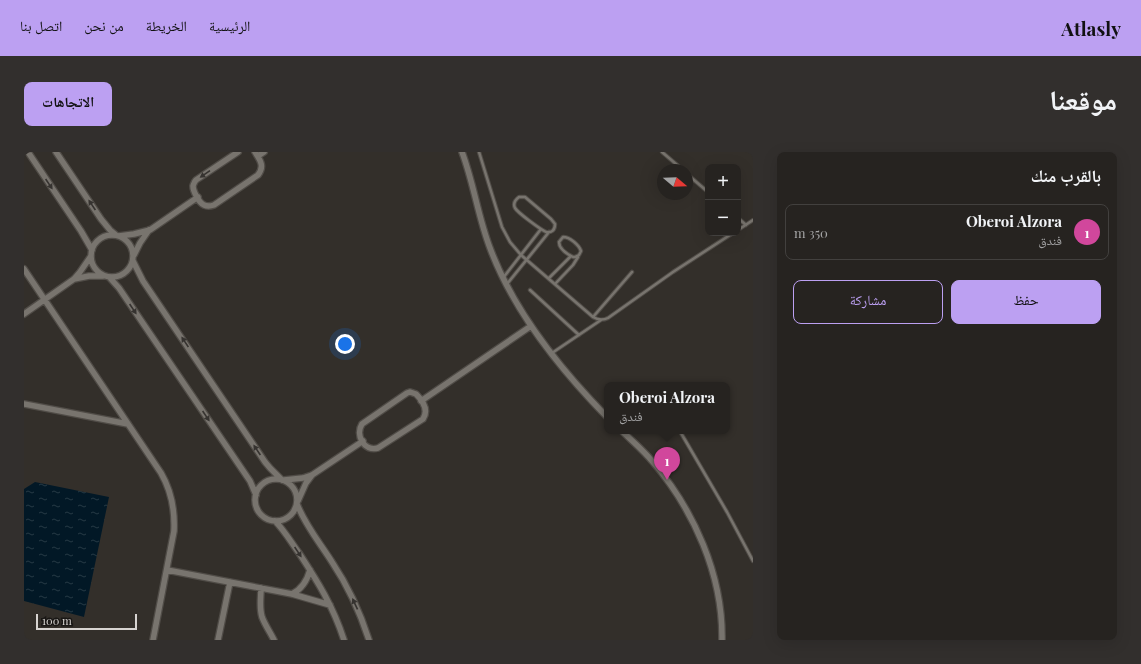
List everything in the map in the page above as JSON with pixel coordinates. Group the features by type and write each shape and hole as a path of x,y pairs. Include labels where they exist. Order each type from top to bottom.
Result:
{"street":[{"path":"28,152 81,231 92,253 92,262 95,268 99,273 107,277 119,288 250,481 256,495"},
{"path":"56,152 101,219 110,230 125,239 130,244 133,250 133,259 143,281 270,468 294,488 297,495 297,503 303,517 347,587 369,640"},
{"path":"238,152 194,182 193,189 204,205 214,205 255,178 261,172 262,168 262,164 256,154 264,152"},
{"path":"462,152 471,179 485,235 503,278 532,326 552,354 604,414"},
{"path":"74,279 89,276 118,277 125,274 130,268 140,243 150,230 198,197"},
{"path":"24,314 74,279 86,264 96,243 101,238 134,234 150,230"},
{"path":"24,269 166,481 172,497 174,532 153,640"},
{"path":"422,401 532,326"},
{"path":"413,392 422,401 426,409 425,416 388,442 378,448 372,449 366,446 362,441 359,431 360,427 365,421 407,393 413,392"},
{"path":"24,404 128,424"},
{"path":"625,434 652,461 671,485 689,516 706,552 718,594 722,640"},
{"path":"312,475 306,484 294,511 289,517 275,521 269,520 259,512 256,507 256,495 260,487 266,482 274,479 283,480 303,478 312,475 362,441"},
{"path":"275,521 284,531 319,584 330,605 344,640"},
{"path":"167,570 292,594 330,605"},
{"path":"292,594 304,585 309,576 310,570"},
{"path":"218,640 230,582"},
{"path":"262,588 260,604 263,619 274,640"}],"lane":[{"path":"479,152 502,227 510,242 521,255 592,317 601,320"},
{"path":"662,152 676,164"},
{"path":"693,179 705,189"},
{"path":"507,285 549,232 554,229 555,224 554,221 525,198 519,197 516,199 514,205 515,208 541,229 549,232"},
{"path":"741,228 753,220"},
{"path":"741,221 746,225"},
{"path":"503,278 541,229"},
{"path":"552,354 601,320 608,318 673,272 728,236"},
{"path":"555,284 573,265 581,253 580,248 569,238 563,237 559,245 571,256 578,257"},
{"path":"549,278 571,256"},
{"path":"592,317 632,272"},
{"path":"530,290 579,335"},
{"path":"682,434 727,512 753,561"}],"water":[{"path":"35,482 109,497 84,617 24,601 24,489"}],"place":[{"name":"Oberoi Alzora","path":"667,480"}]}
